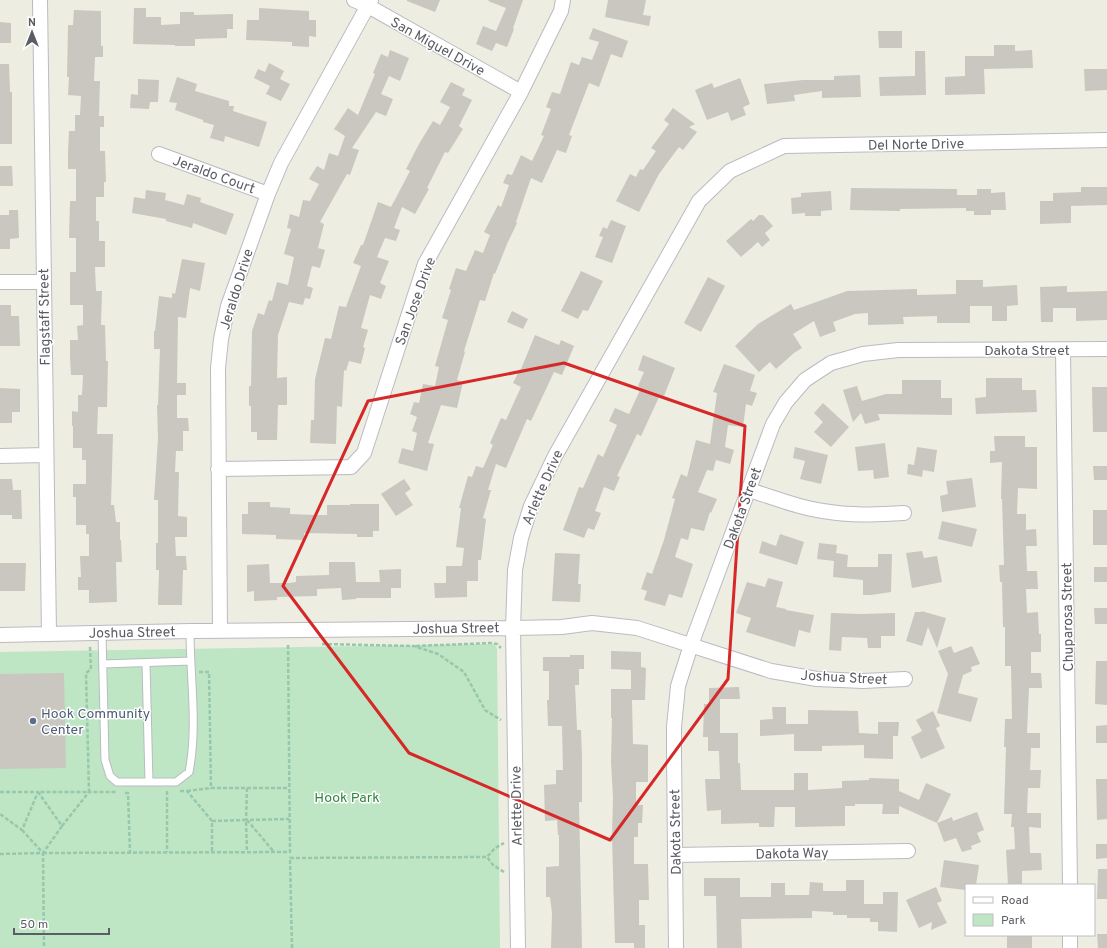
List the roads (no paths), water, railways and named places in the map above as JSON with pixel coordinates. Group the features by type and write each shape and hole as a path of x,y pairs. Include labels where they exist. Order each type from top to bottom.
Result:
{"street":[{"name":"Flagstaff Street","path":"40,0 48,634"},
{"name":"San Miguel Drive","path":"354,0 370,3 520,92"},
{"name":"San Jose Drive","path":"218,469 351,468 364,453 425,264 520,92 560,11 563,0"},
{"name":"Jeraldo Drive","path":"220,631 218,368 221,339 228,306 268,194 282,163 370,3"},
{"name":"Del Norte Drive","path":"730,171 784,146 1107,140"},
{"name":"Jeraldo Court","path":"159,154 268,194"},
{"name":"Arlette Drive","path":"518,948 513,628 515,570 521,538 531,506 555,456 699,201 730,171"},
{"path":"0,282 44,282"},
{"name":"Dakota Street","path":"676,948 674,727 678,686 691,645 773,424 786,402 805,380 831,363 863,354 898,350 1107,349"},
{"name":"Chuparosa Street","path":"1063,350 1070,884"},
{"path":"0,456 46,455"},
{"path":"749,490 793,504 830,512 870,514 904,513"},
{"name":"Joshua Street","path":"0,635 190,631 513,628 562,627 592,623 637,628 771,671 817,679 863,681 905,679"},
{"name":"Dakota Way","path":"675,855 908,851"},
{"path":"1070,936 1070,948"}],"lane":[{"path":"102,633 105,760 110,776 117,782 176,782 189,772 193,752 194,664 190,631"},
{"path":"146,663 149,782"},
{"path":"103,664 194,664"}],"place":[{"name":"Hook Community Center","path":"33,721"}],"park label":[{"name":"Hook Park","path":"347,797"}]}
